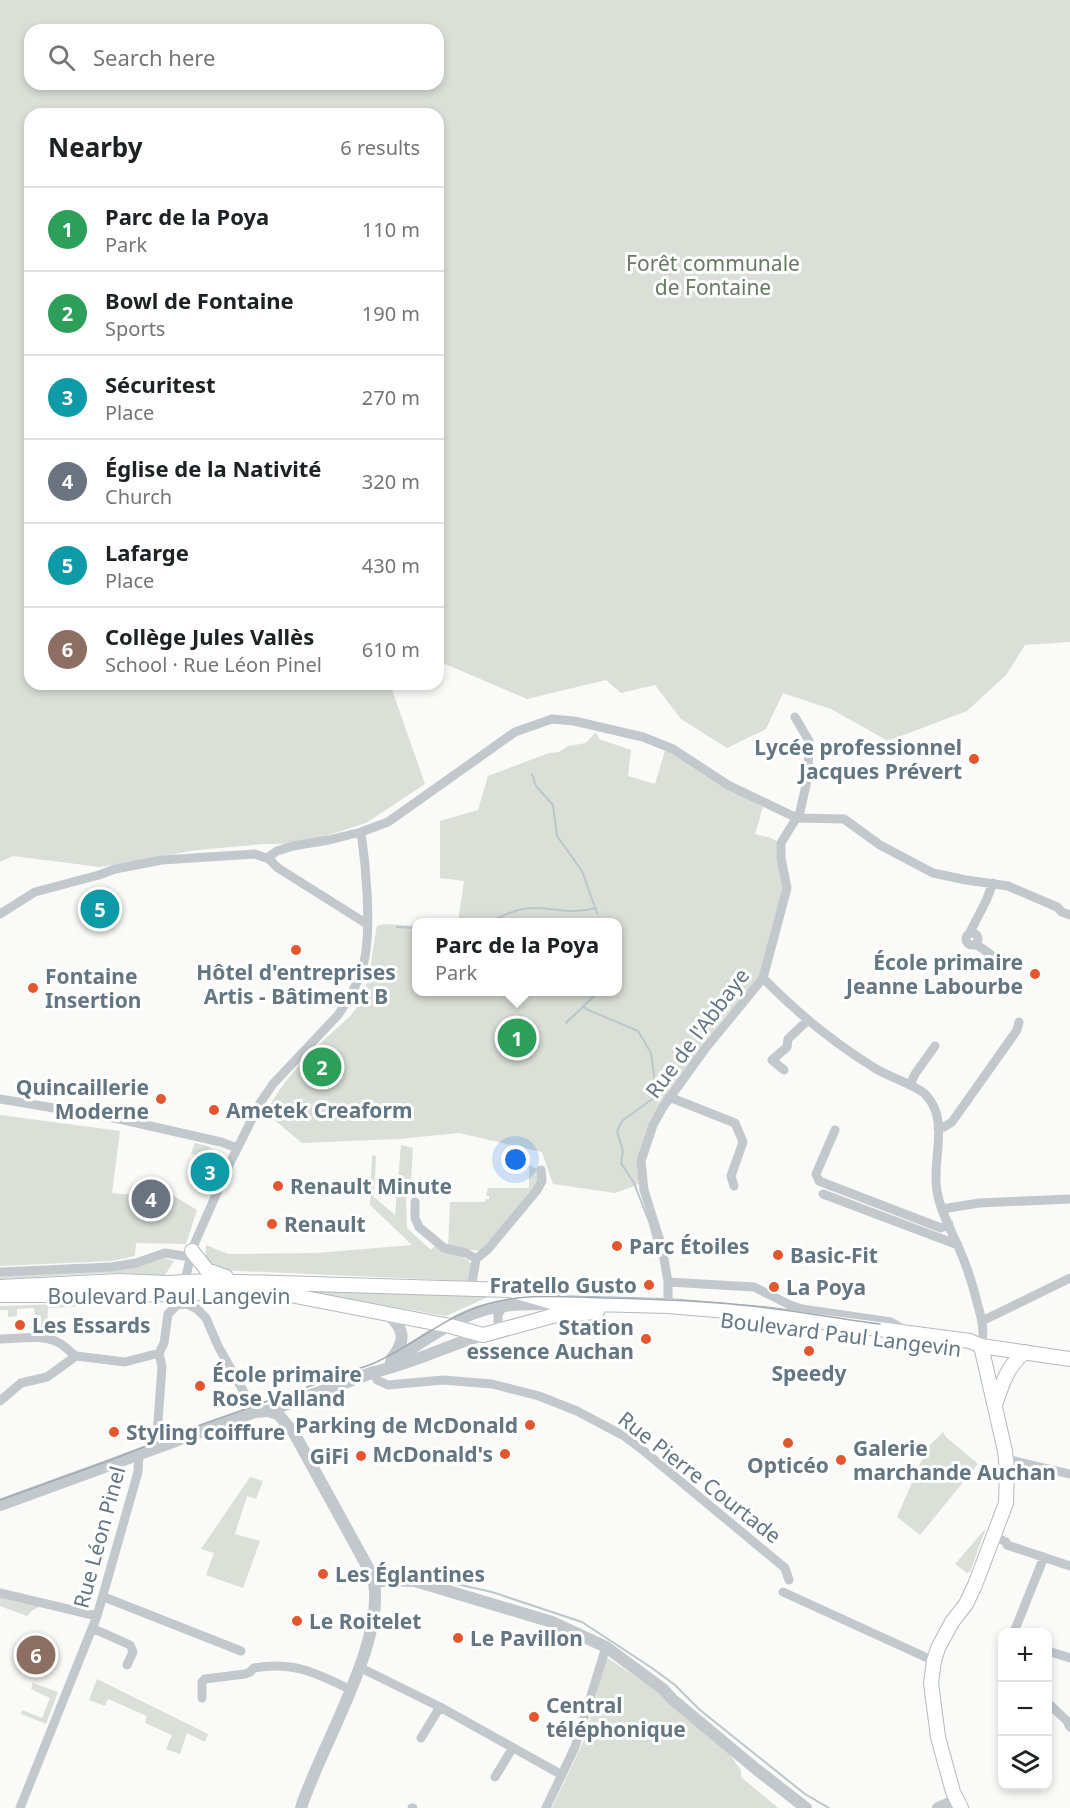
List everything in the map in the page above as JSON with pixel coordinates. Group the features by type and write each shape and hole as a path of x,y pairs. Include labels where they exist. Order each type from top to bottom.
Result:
{"main road":[{"path":"191,1254 207,1270 245,1282"},
{"name":"Boulevard Paul Langevin","path":"0,1287 119,1281 184,1293 245,1282 510,1290 555,1303 764,1314 970,1341 981,1346"},
{"name":"Boulevard Paul Langevin","path":"0,1295 184,1293 290,1295 450,1326 483,1335 555,1315 661,1309 974,1351 981,1346"},
{"path":"959,1804 938,1737 931,1683 934,1661 952,1622 966,1604 1006,1503 1006,1459 981,1346 1070,1359"},
{"path":"994,1407 1011,1364 1025,1352"}],"street":[{"name":"Rue de l'Abbaye","path":"661,1309 668,1282 661,1239 644,1190 640,1170 644,1147 669,1097 763,978 787,888 781,858 781,843 797,818 808,776 810,746 795,717"},
{"path":"267,858 277,850 361,832 388,822 515,732 552,719 574,721 643,737 673,749 728,785 797,818 844,819 880,845 933,873 1008,886 1058,907 1062,912 1070,915"},
{"path":"156,1448 162,1367 159,1353 164,1343 168,1314 184,1293 191,1254 237,1148 260,1103 273,1084 329,1026 345,1005 365,958 367,924 361,832"},
{"path":"0,914 35,892 115,869 193,857 255,854 267,858 367,924"},
{"path":"993,883 966,937 967,943 976,944 998,960"},
{"path":"763,978 788,1004 808,1020 871,1066 910,1085 925,1094 931,1101 937,1119 940,1142 936,1190 972,1279 984,1335 981,1346"},
{"path":"762,1065 787,1047 788,1039 808,1020"},
{"path":"938,1128 952,1122 1017,1030 1019,1022"},
{"path":"910,1085 935,1046"},
{"path":"772,1060 784,1070"},
{"path":"669,1097 735,1123 743,1142 731,1176 734,1186"},
{"path":"0,1099 119,1119 221,1142 237,1148"},
{"path":"835,1130 816,1174 819,1181 941,1228 949,1224"},
{"path":"471,1289 476,1259 488,1249 537,1190 543,1181 541,1170"},
{"path":"823,1194 958,1245"},
{"path":"942,1209 979,1203 1070,1199"},
{"path":"415,1202 415,1218 419,1227 444,1248 466,1253 476,1259"},
{"name":"Boulevard Paul Langevin","path":"0,1272 111,1267 136,1263 165,1253 191,1254"},
{"path":"982,1321 1070,1278"},
{"name":"Boulevard Paul Langevin","path":"668,1282 754,1287 802,1309 891,1322 897,1325 903,1333"},
{"name":"Boulevard Paul Langevin","path":"487,1290 524,1304"},
{"path":"184,1293 206,1318 218,1346 262,1412 302,1446"},
{"path":"374,1372 450,1326 482,1310 524,1304 555,1303"},
{"path":"518,1325 524,1304"},
{"path":"503,1328 498,1322 498,1314 504,1306"},
{"path":"387,1313 399,1324 402,1337 397,1352 389,1363"},
{"path":"0,1505 156,1448 483,1335"},
{"path":"0,1339 39,1337 63,1345 76,1356 125,1362 159,1353"},
{"path":"0,1401 21,1383 46,1377 71,1362 76,1356"},
{"name":"Rue Pierre Courtade","path":"374,1372 377,1380 388,1385 443,1380 492,1384 539,1396 577,1411 624,1436 673,1473 785,1568 789,1580"},
{"path":"290,1403 289,1421 294,1434"},
{"path":"262,1412 278,1414 302,1446 357,1546 374,1583 372,1620 359,1667 301,1808"},
{"name":"Rue Léon Pinel","path":"20,1808 104,1597 138,1472 139,1455"},
{"path":"1006,1459 1070,1474"},
{"path":"992,1541 1070,1566"},
{"path":"1016,1628 1044,1557"},
{"path":"374,1583 387,1580 415,1581 552,1622 606,1647 663,1689 672,1699 806,1808"},
{"path":"783,1592 934,1661"},
{"path":"0,1593 97,1616"},
{"path":"104,1597 241,1651"},
{"name":"Rue Léon Pinel","path":"92,1628 130,1645 133,1652 127,1665"},
{"path":"546,1808 575,1747 606,1647"},
{"path":"1052,1653 1070,1658"},
{"path":"202,1698 202,1682 205,1679 245,1674 254,1668 270,1665 290,1665 351,1690"},
{"path":"359,1667 440,1707 562,1776"},
{"path":"421,1738 440,1707"},
{"path":"1052,1708 1067,1721 1070,1727"},
{"path":"495,1777 512,1749"},
{"path":"938,1808 959,1804"}],"green space":[{"name":"Forêt communale de Fontaine","path":"0,0 1070,0 1070,642 1025,645 1006,675 967,711 888,741 831,709 783,693 766,729 727,748 681,719 655,685 621,693 606,680 527,699 444,664 444,108 24,108 24,690 392,690 425,784 366,823 301,844 263,844 197,850 100,867 13,856 0,862"},
{"path":"596,732 599,739 631,750 628,776 655,784 666,747 703,774 763,807 755,834 778,842 783,882 777,917 759,977 722,1020 650,1120 639,1154 640,1184 615,1193 553,1184 542,1152 459,1133 399,1139 302,1143 266,1113 293,1072 356,1008 369,975 377,926 385,924 412,926 412,996 622,996 622,918 459,918 464,881 440,878 440,821 478,810 488,776 549,753 559,752 568,746 586,743"},
{"path":"0,1115 120,1131 112,1193 136,1195 135,1209 139,1215 162,1217 168,1199 160,1194 162,1189 197,1210 186,1244 136,1243 135,1256 112,1261 0,1266"},
{"path":"195,1143 213,1149 220,1159 216,1166 191,1153"},
{"path":"401,1145 413,1148 410,1196 406,1196 407,1228 431,1250 435,1246 468,1261 472,1265 468,1281 218,1270 208,1263 206,1245 228,1254 316,1253 412,1245 370,1205 372,1155 376,1156 374,1197 395,1215"},
{"path":"529,1165 537,1169 538,1185 483,1249 479,1251 448,1247 450,1202 485,1202 489,1199 489,1196 486,1196 488,1188 529,1188"},
{"path":"164,1258 174,1261 163,1278 128,1273 107,1273 0,1279 0,1276 155,1261"},
{"path":"310,1289 486,1294 490,1296 446,1316 307,1292"},
{"path":"129,1302 129,1304 48,1308 47,1334 41,1334 41,1316 35,1316 34,1308 17,1309 17,1316 8,1317 8,1310 0,1310 0,1306"},
{"path":"943,1432 978,1464 920,1535 897,1517 927,1448"},
{"path":"250,1477 263,1481 256,1499 247,1496 235,1534 260,1541 243,1588 206,1575 214,1553 201,1549"},
{"path":"986,1528 970,1572 967,1573 955,1564"},
{"path":"0,1595 43,1605 27,1616 0,1606"},
{"path":"606,1657 654,1689 722,1744 741,1770 741,1777 778,1808 552,1808 585,1738"},
{"path":"97,1679 208,1734 205,1742 187,1733 180,1754 166,1749 172,1735 145,1723 147,1716 108,1699 105,1706 89,1700"},
{"path":"33,1683 58,1692 46,1724 21,1714 22,1710 42,1718 50,1698 31,1689"}],"waterway":[{"path":"532,774 536,786 553,805 557,836 582,871 597,913"},
{"path":"498,918 528,908 572,911 596,908"},
{"path":"397,927 412,928"},
{"path":"566,1023 594,996"},
{"path":"583,1006 638,1031 651,1053 655,1097 622,1121 617,1131 623,1151 621,1163 634,1183 650,1224 656,1247"},
{"path":"443,1581 492,1592 582,1622 675,1685 700,1710 805,1794 829,1808"}],"tram line":[{"path":"0,1500 372,1364 452,1318 496,1302 543,1296 690,1301 775,1309 880,1324"}],"place":[{"name":"Lycée professionnel Jacques Prévert","path":"974,759"},
{"name":"Lafarge","path":"100,909"},
{"name":"Hôtel d'entreprises Artis - Bâtiment B","path":"296,950"},
{"name":"École primaire Jeanne Labourbe","path":"1035,974"},
{"name":"Fontaine Insertion","path":"33,988"},
{"name":"Parc de la Poya","path":"517,1038"},
{"name":"Bowl de Fontaine","path":"322,1067"},
{"name":"Quincaillerie Moderne","path":"161,1099"},
{"name":"Ametek Creaform","path":"214,1110"},
{"name":"Sécuritest","path":"210,1172"},
{"name":"Renault Minute","path":"278,1186"},
{"name":"Église de la Nativité","path":"151,1199"},
{"name":"Renault","path":"272,1224"},
{"name":"Parc Étoiles","path":"617,1246"},
{"name":"Basic-Fit","path":"778,1255"},
{"name":"Fratello Gusto","path":"649,1285"},
{"name":"La Poya","path":"774,1287"},
{"name":"Les Essards","path":"20,1325"},
{"name":"Station essence Auchan","path":"646,1339"},
{"name":"Speedy","path":"809,1351"},
{"name":"École primaire Rose Valland","path":"200,1386"},
{"name":"Parking de McDonald","path":"530,1425"},
{"name":"Styling coiffure","path":"114,1432"},
{"name":"Opticéo","path":"788,1443"},
{"name":"McDonald's","path":"505,1454"},
{"name":"GiFi","path":"361,1456"},
{"name":"Galerie marchande Auchan","path":"841,1460"},
{"name":"Les Églantines","path":"323,1574"},
{"name":"Le Roitelet","path":"297,1621"},
{"name":"Le Pavillon","path":"458,1638"},
{"name":"Collège Jules Vallès","path":"36,1655"},
{"name":"Central téléphonique","path":"534,1717"}]}
